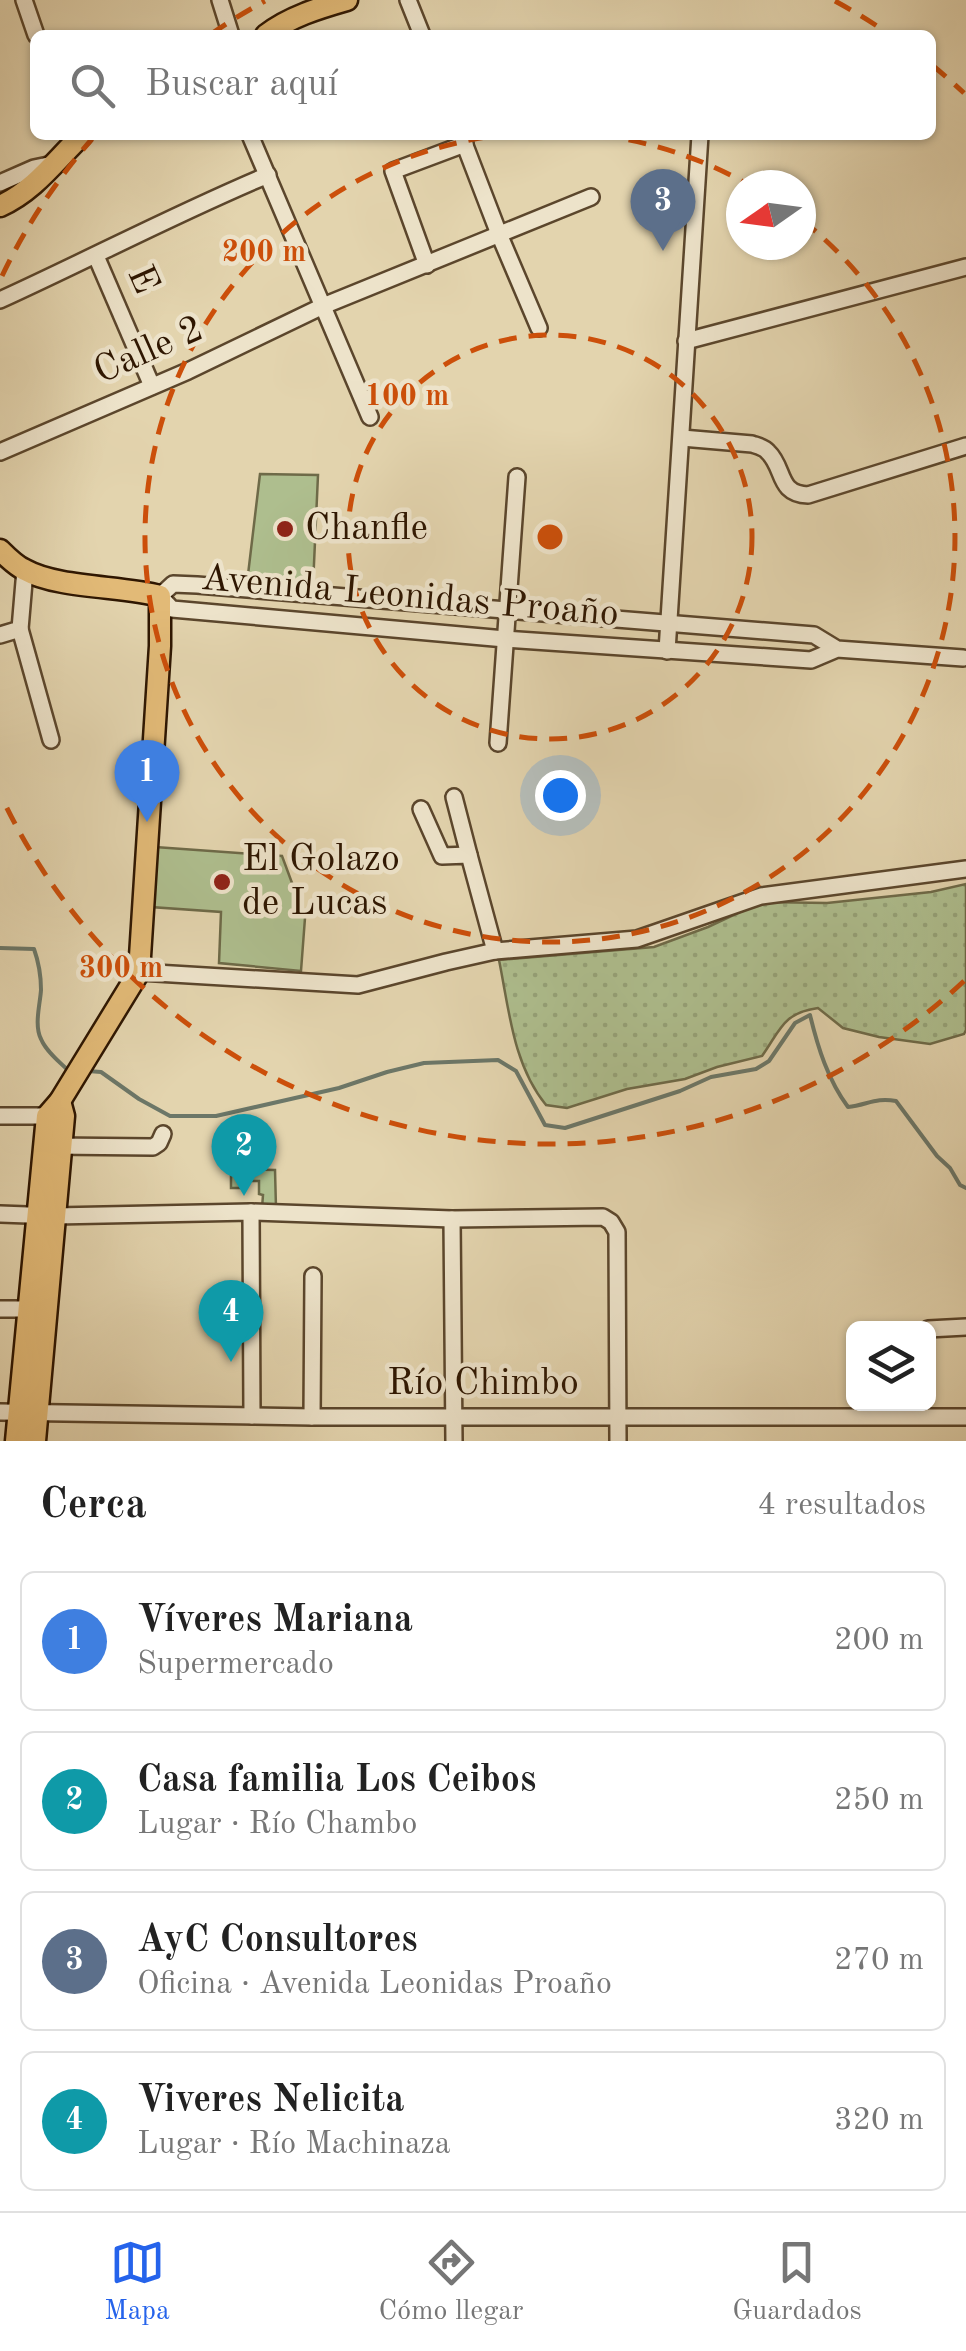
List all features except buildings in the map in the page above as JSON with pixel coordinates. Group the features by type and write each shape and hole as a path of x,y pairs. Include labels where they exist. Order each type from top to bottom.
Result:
{"main road":[{"path":"274,30 289,20 343,1"},
{"path":"0,206 32,186 74,140"},
{"path":"0,550 25,570 68,582 136,589 160,596 139,972 58,1107 38,1310 16,1441"},
{"path":"19,1413 36,1441"}],"street":[{"path":"24,0 34,30"},
{"path":"220,0 229,30"},
{"path":"408,0 420,30"},
{"path":"252,140 370,418"},
{"path":"427,265 393,172 461,140"},
{"path":"463,140 539,328"},
{"name":"Avenida Leonidas Proaño","path":"670,622 174,584 160,596 172,609 667,651 670,622 682,438 700,140"},
{"path":"0,182 53,164"},
{"path":"0,300 268,176"},
{"name":"Calle 2","path":"0,452 323,306 591,197"},
{"name":"E","path":"96,256 152,386"},
{"path":"686,341 966,268"},
{"path":"682,438 762,447 770,453 787,487 796,494 808,495 966,446"},
{"path":"498,743 518,477"},
{"path":"25,570 20,629 52,740"},
{"path":"670,622 814,635 837,649"},
{"path":"0,635 20,629"},
{"path":"667,651 811,660 837,649 963,658"},
{"path":"454,797 496,951"},
{"path":"421,810 442,856 468,855"},
{"path":"139,972 358,985 496,951 638,939 761,896 966,869"},
{"path":"0,1116 58,1107"},
{"path":"53,1146 152,1147 163,1134"},
{"path":"251,1212 252,1416"},
{"path":"0,1214 251,1212 452,1219 602,1217 612,1222 617,1232 618,1441"},
{"path":"452,1219 454,1441"},
{"path":"312,1417 313,1276"},
{"path":"0,1309 38,1310"},
{"path":"936,1329 966,1327"},
{"name":"Río Chimbo","path":"19,1413 312,1417 966,1416"}],"green space":[{"name":"Chanfle","path":"260,474 318,475 313,586 247,583"},
{"name":"El Golazo de Lucas","path":"155,847 282,856 305,918 301,971 219,963 221,912 151,907"},
{"path":"966,884 964,1034 930,1044 879,1037 843,1028 818,1008 806,1010 790,1018 762,1056 567,1108 546,1105 526,1072 514,1036 499,960 654,947 761,902 827,903 931,892"},
{"path":"231,1169 275,1170 276,1208 262,1208 259,1181 245,1181 244,1188 231,1188"}],"waterway":[{"path":"0,948 34,949 41,979 39,1033 49,1052 68,1070"},
{"path":"88,1071 101,1072 170,1116 216,1116 339,1088 424,1063 498,1060 516,1071 545,1125 565,1128 711,1077 756,1069 769,1061 795,1023 810,1015 824,1063 848,1107 896,1101 966,1188"}],"place":[{"name":"AyC Consultores","path":"663,251"},
{"name":"Chanfle","path":"285,529"},
{"name":"Víveres Mariana","path":"147,822"},
{"name":"El Golazo de Lucas","path":"222,882"},
{"name":"Casa familia Los Ceibos","path":"244,1196"},
{"name":"Viveres Nelicita","path":"231,1362"}]}
